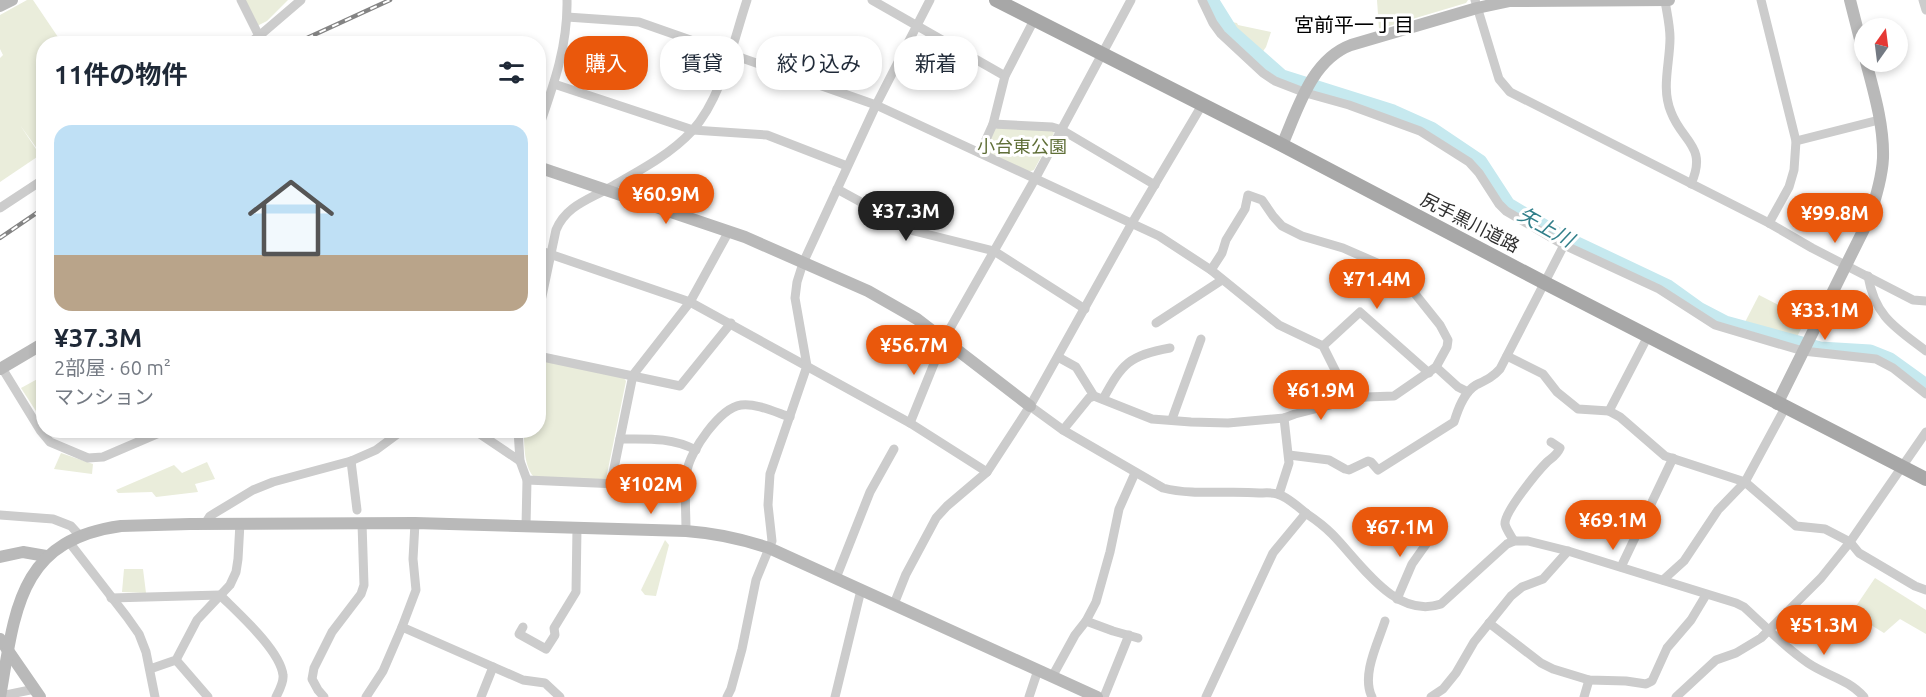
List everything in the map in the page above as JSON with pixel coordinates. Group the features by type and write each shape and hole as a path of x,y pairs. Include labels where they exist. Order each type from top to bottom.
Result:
{"main road":[{"name":"尻手黒川道路","path":"996,0 1282,145 1781,406 1926,479"}],"street":[{"path":"0,6 12,0"},
{"path":"241,0 259,36 301,0"},
{"path":"546,107 566,38 567,0"},
{"path":"735,36 747,0"},
{"path":"872,0 1005,76"},
{"path":"727,697 742,649 756,580 772,541 768,505 770,474 807,366 795,298 797,282 803,262 847,165 930,0"},
{"path":"910,423 944,339 1035,179 1131,0"},
{"path":"1202,0 1221,34 1275,81 1308,88 1420,131 1468,162 1479,173 1506,211 1564,245 1659,289 1715,326 1803,351 1876,359 1893,368 1926,394"},
{"path":"1282,145 1308,88 1322,65 1339,50 1476,4 1510,1 1667,0 1670,36 1666,78 1667,98 1671,112 1697,157 1696,171 1691,184"},
{"path":"1761,0 1796,141 1794,170 1789,187 1769,223"},
{"path":"1850,0 1855,18"},
{"path":"1923,0 1926,10"},
{"path":"1476,4 1498,79 1509,92 1769,223 1913,300 1926,301"},
{"path":"567,17 639,22 678,36"},
{"path":"980,153 993,124 1005,76 1034,20"},
{"path":"744,59 876,105 1159,236 1211,270 1279,325 1323,346 1350,400"},
{"path":"1663,580 1684,561 1718,510 1745,482 1781,406 1803,351 1868,221 1883,159 1880,120 1868,72"},
{"path":"554,84 693,130 767,135 847,165"},
{"path":"546,277 556,230 561,218 582,202 675,147 693,130 713,100 716,90"},
{"path":"894,604 906,574 936,518 987,472 1030,406 1132,223 1202,105"},
{"path":"1796,141 1880,120"},
{"path":"993,124 1052,127 1062,130 1155,185"},
{"path":"546,170 729,231 868,291 916,319 1063,430 1163,488 1179,492 1278,494 1330,532 1380,586 1397,599 1410,605 1421,608 1441,604 1507,544 1514,541 1528,541 1568,551 1736,603 1744,607 1792,652 1811,665 1848,683 1864,697"},
{"path":"0,208 36,184"},
{"path":"837,189 914,231 994,251 1085,309"},
{"path":"1063,430 1089,398 1099,397 1152,419 1228,423 1284,418 1350,400 1394,396 1433,370 1447,348 1448,340 1440,325 1400,275 1342,248 1302,236 1282,226 1262,200 1248,195 1245,209 1211,270"},
{"path":"611,483 633,375 690,302 729,231"},
{"path":"1289,455 1329,460 1349,470 1368,461 1378,470 1454,422 1457,411 1468,392 1474,386 1494,376 1507,356 1564,245"},
{"path":"546,252 690,302 910,423 987,472"},
{"path":"1868,276 1874,298 1887,320 1926,351"},
{"path":"1156,323 1222,280"},
{"path":"1323,346 1360,312 1433,370 1468,392"},
{"path":"546,358 680,386 731,323"},
{"path":"1609,411 1648,336"},
{"path":"1172,419 1202,339"},
{"path":"36,348 1,368 36,424"},
{"path":"1099,397 1130,360 1170,348"},
{"path":"1507,356 1543,374 1557,392 1578,409 1609,411 1620,417 1665,456 1745,482 1796,526 1825,529 1850,542 1859,553 1915,586 1926,590"},
{"path":"1058,357 1076,367 1099,397"},
{"path":"686,531 687,470 696,450 720,416 730,408 754,405 790,417"},
{"path":"1278,494 1289,463 1284,418"},
{"path":"1676,697 1716,660 1736,653 1761,638 1821,578 1850,542 1926,432"},
{"path":"47,438 50,442 88,458 104,457 149,438"},
{"path":"205,524 210,516 253,490 273,482 351,461 376,450 392,438"},
{"path":"486,438 520,460"},
{"path":"519,438 520,460 527,480 526,526"},
{"path":"620,439 670,440 696,450"},
{"path":"1514,541 1505,524 1506,516 1526,486 1548,461 1558,454 1560,448 1551,441"},
{"path":"836,578 870,492 894,448"},
{"path":"1621,567 1673,458"},
{"path":"351,461 357,510"},
{"path":"1053,677 1075,635 1096,602 1119,509 1136,473"},
{"path":"527,480 686,487"},
{"path":"1206,697 1273,553 1306,513"},
{"path":"0,515 53,519 71,525 81,537"},
{"path":"150,669 176,660 197,620 230,585 236,572 240,523"},
{"path":"324,697 312,679 314,668 332,632 361,594 364,585 362,523"},
{"path":"366,697 383,671 416,590 413,559 415,523"},
{"path":"38,693 0,696 14,623 26,586 46,556 69,542 98,530 122,526 415,523 686,531 718,534 769,548 1096,697"},
{"path":"523,627 519,634 546,648 555,635 554,628 576,592 577,528"},
{"path":"1397,599 1412,564 1434,533"},
{"path":"69,542 139,634 146,652 155,697"},
{"path":"1431,697 1443,689 1456,673 1474,642 1511,596 1522,587 1542,579 1568,551"},
{"path":"0,557 23,552 46,556"},
{"path":"835,697 861,590"},
{"path":"111,597 220,595 258,634 281,667 284,677 276,697"},
{"path":"1489,623 1541,663 1553,669 1589,680 1646,684 1652,681 1666,648 1691,620 1706,595"},
{"path":"1086,621 1134,637 1104,697"},
{"path":"1372,697 1369,691 1371,665 1385,621"},
{"path":"402,627 523,680 545,682 560,697"},
{"path":"0,639 38,693"},
{"path":"176,660 208,697"},
{"path":"481,697 493,667"},
{"path":"1029,697 1038,670"},
{"path":"1584,697 1589,680"}],"green space":[{"path":"27,0 33,0 57,36 36,36 36,147 20,125 36,149 36,158 0,182 0,58 3,55 0,49 0,15"},
{"path":"245,0 288,0 267,21 257,26"},
{"path":"1377,0 1468,0 1466,3 1379,29"},
{"path":"1227,21 1271,32 1261,54 1232,31"},
{"name":"小台東公園","path":"1002,126 1051,129 1054,133 1034,170 1028,172 988,153 986,147 995,129"},
{"path":"1759,295 1806,319 1796,339 1743,326"},
{"path":"546,361 623,377 626,381 606,479 603,481 535,478 531,474 525,456 524,438 546,438"},
{"path":"36,380 36,411 21,388"},
{"path":"61,453 93,464 92,474 54,469"},
{"path":"207,462 215,479 195,484 198,492 156,497 152,492 118,493 116,490 174,465 182,473"},
{"path":"665,540 669,545 656,596 645,595 641,590"},
{"path":"124,569 143,569 146,593 122,592"},
{"path":"1875,578 1926,610 1926,634 1900,619 1884,633 1866,622 1855,639 1848,633 1857,620 1850,615"}],"waterway":[{"name":"矢上川","path":"1211,0 1231,32 1282,77 1393,112 1431,129 1480,162 1508,205 1558,235 1668,287 1700,310 1725,323 1820,349 1870,352 1890,360 1926,386"}],"railway":[{"path":"311,36 390,0"},
{"path":"0,238 36,213"}],"district":[{"name":"宮前平一丁目","path":"1354,25"}]}
